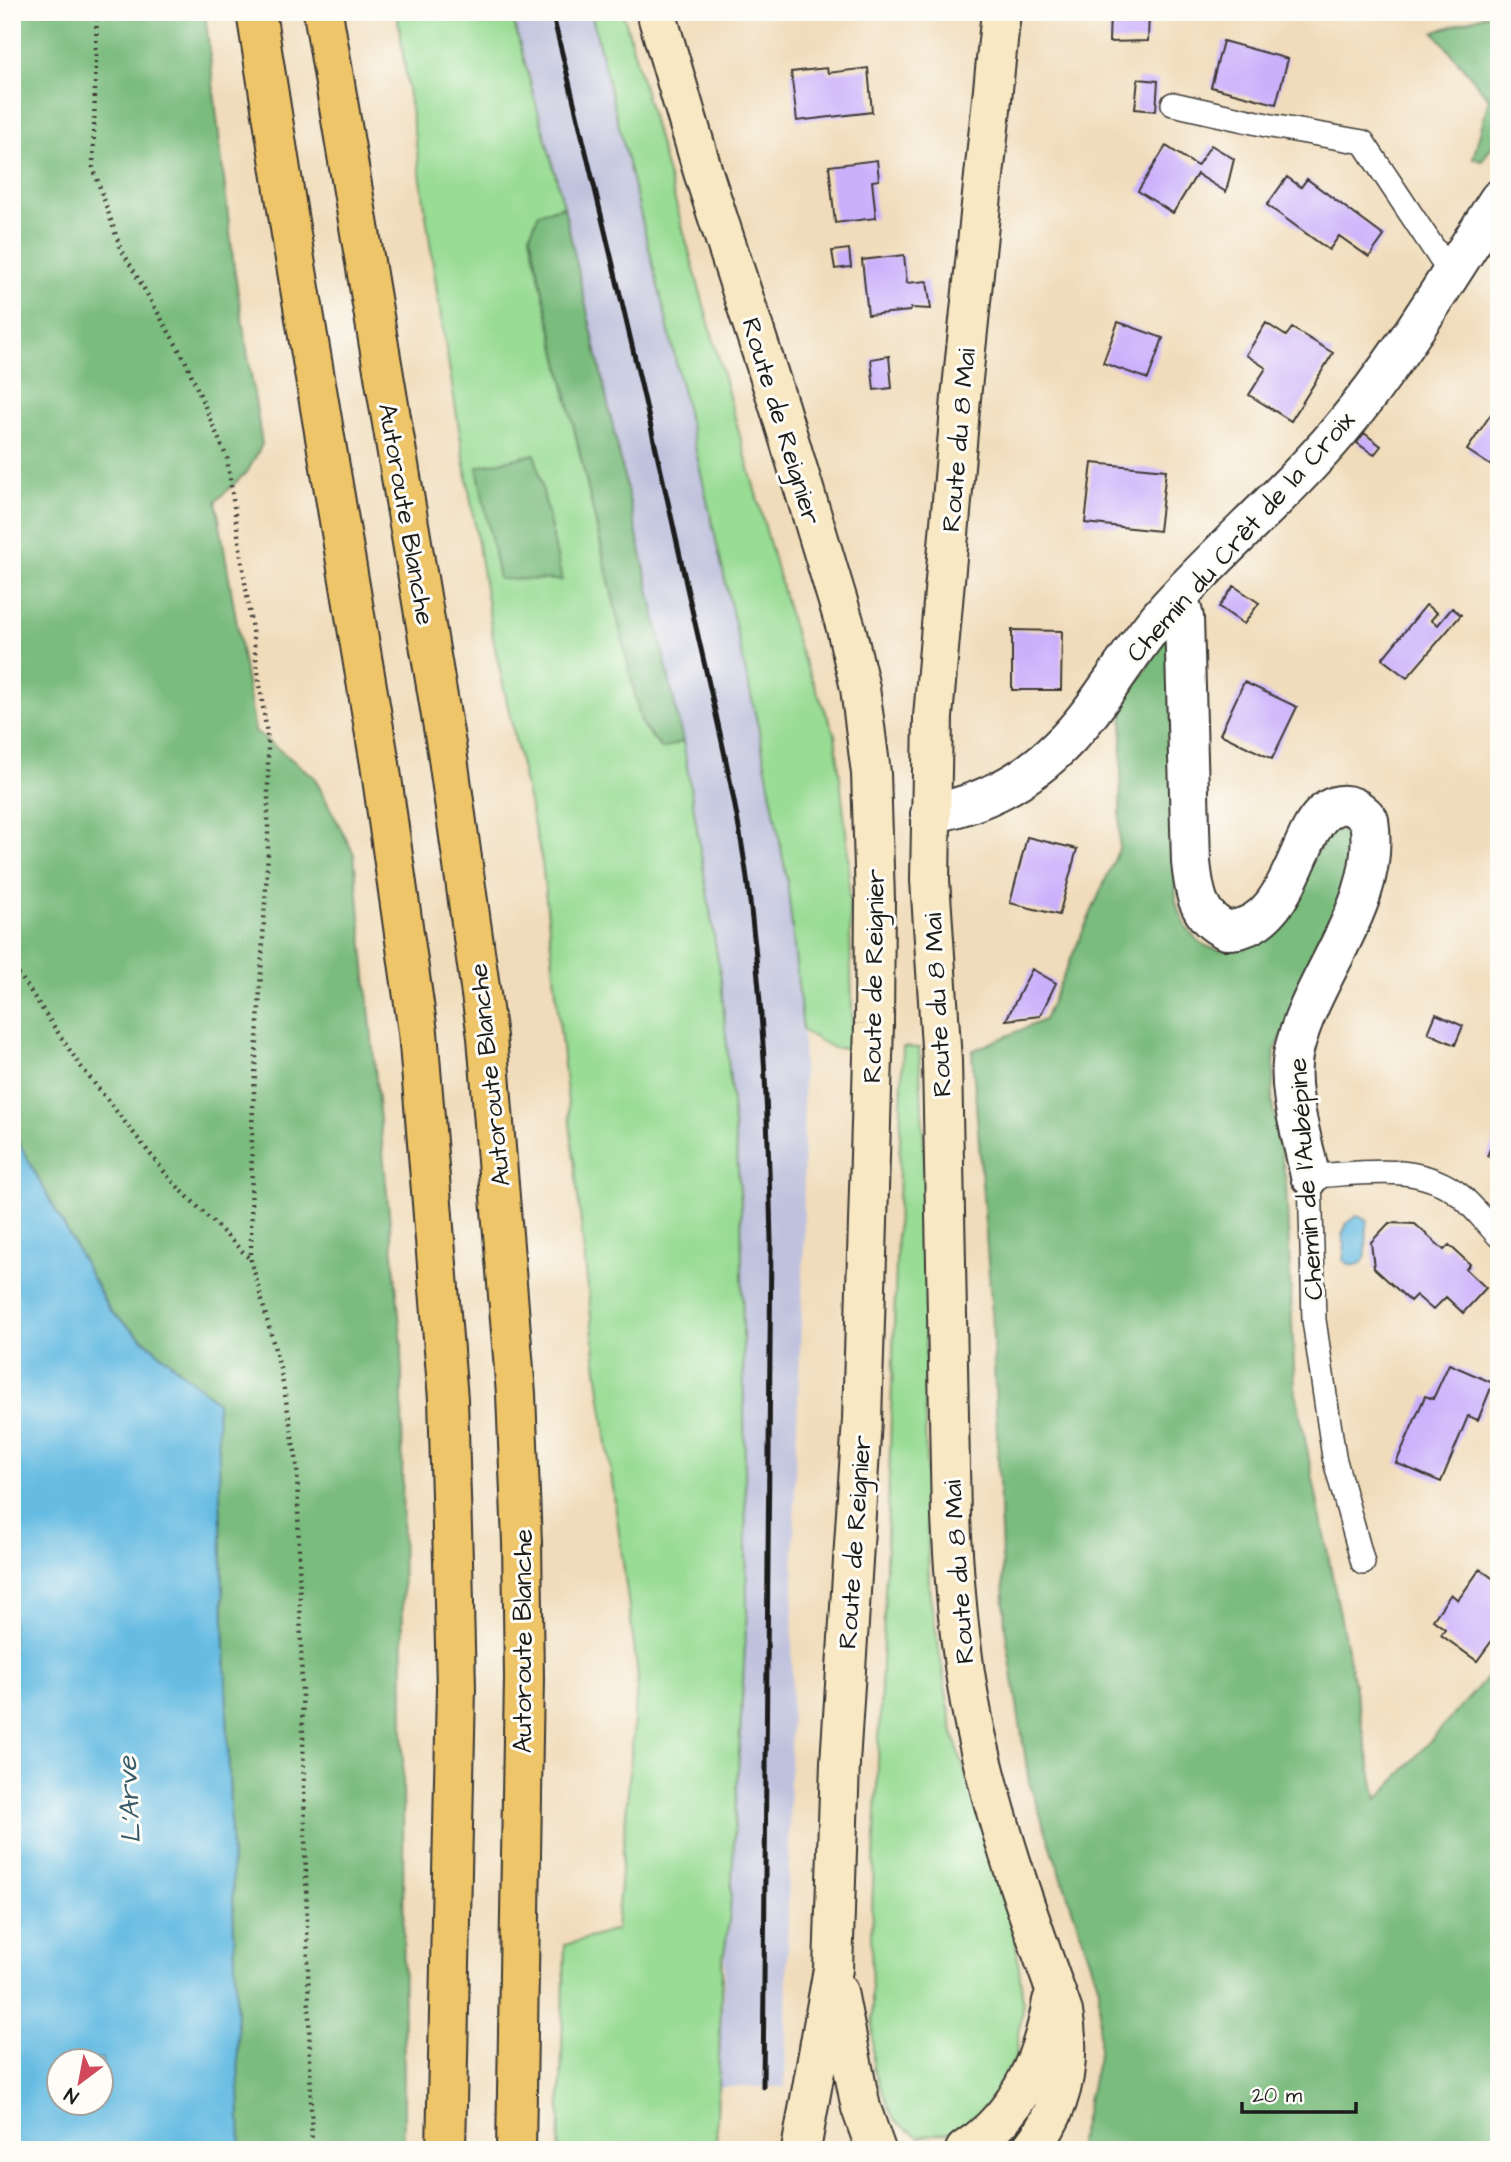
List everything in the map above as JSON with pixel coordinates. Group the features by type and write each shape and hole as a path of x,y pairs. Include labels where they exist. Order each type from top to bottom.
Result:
{"highway":[{"path":"256,12 293,253 380,764 418,1032 448,1399 453,1560 456,1688 446,2150"},
{"name":"Autoroute Blanche","path":"324,12 447,751 487,1037 516,1394 522,1543 524,1719 516,2150"}],"main road":[{"name":"Route de Reignier","path":"656,12 703,172 777,400 846,628 860,688 871,773 875,900 874,1024 862,1420 839,1763 833,1969 801,2150"},
{"name":"Route du 8 Mai","path":"1001,12 935,679 930,880 942,1061 954,1577 969,1697 981,1757 996,1815 1063,2012 1067,2037 1065,2075 1055,2110 1030,2150"},
{"name":"Route de Reignier","path":"833,1969 858,2095 876,2150"},
{"name":"Route du 8 Mai","path":"965,2150 1002,2120 1025,2087 1044,2039 1054,1988"}],"street":[{"name":"Chemin du Crêt de la Croix","path":"930,814 994,795 1041,765 1077,730 1144,636 1342,428 1378,381 1499,199"},
{"name":"Chemin de l'Aubépine","path":"1176,600 1184,618 1191,862 1194,890 1199,905 1208,918 1226,930 1245,928 1257,921 1283,891 1310,832 1331,807 1344,804 1354,807 1369,820 1371,853 1362,893 1349,929 1315,995 1294,1052 1292,1078 1310,1176"}],"lane":[{"path":"1173,104 1271,127 1363,142 1450,273"},
{"path":"1310,1176 1398,1171 1420,1175 1440,1182 1462,1197 1499,1236"},
{"name":"Chemin de l'Aubépine","path":"1310,1176 1314,1320 1334,1457 1363,1563"}],"path":[{"path":"97,12 93,167 120,247 185,360 227,458 268,741 268,853 252,1126 251,1260 281,1372 297,1463 312,2150"},
{"path":"12,970 21,977 79,1064 170,1179 251,1260"},
{"path":"1487,2150 1496,2129 1499,2103"}],"shaded area":[{"path":"511,12 591,12 665,314 759,731 787,880 803,1031 804,1250 795,1476 785,2087 717,2087 747,1610 741,1202 721,980 683,741 564,207"}],"green space":[{"path":"12,12 205,12 234,268 262,444 248,471 216,501 255,731 314,777 354,854 402,1346 404,2150 241,2150 217,1402 110,1311 12,1130"},
{"path":"397,12 511,12 564,206 539,213 530,236 642,725 662,749 683,741 721,980 741,1202 747,1610 730,1914 722,1967 716,2150 559,2150 565,1945 616,1930 638,1675 595,1354 542,862 494,643 438,299"},
{"path":"591,12 623,12 798,646 835,734 848,850 853,1048 833,1048 803,1031 787,880 759,731 665,314"},
{"path":"1499,12 1499,135 1482,161 1473,158 1489,99 1434,32"},
{"path":"564,207 683,741 662,749 642,725 530,235 539,213"},
{"path":"535,454 562,580 499,579 477,467"},
{"path":"1169,633 1176,903 1186,926 1196,939 1215,949 1225,950 1246,946 1266,935 1330,832 1342,831 1354,841 1342,913 1275,1050 1272,1103 1286,1181 1295,1389 1377,1800 1499,1664 1499,2150 1077,2150 1099,2052 1099,1987 1029,1782 1005,1627 992,1315 972,1051 1044,1020 1119,849 1123,705"},
{"path":"903,1047 919,1048 927,1207 925,1419 929,1589 953,1733 1015,1936 1023,2001 1016,2057 982,2111 958,2130 919,2137 894,2120 873,2068 871,1935"}],"water":[{"name":"L'Arve","path":"12,1130 110,1311 217,1402 241,2150 12,2150"},
{"path":"1356,1216 1367,1219 1366,1254 1361,1263 1350,1265 1343,1260 1345,1245 1342,1235 1347,1223"}],"building":[{"path":"1110,12 1149,12 1148,41 1109,42"},
{"path":"1223,41 1288,59 1276,104 1211,87"},
{"path":"827,68 828,73 868,68 872,112 797,121 791,72"},
{"path":"1138,79 1158,81 1156,111 1135,109"},
{"path":"1211,145 1234,159 1226,192 1197,174 1173,213 1138,191 1166,146 1197,166"},
{"path":"877,160 879,180 872,181 876,218 835,223 829,166"},
{"path":"1287,177 1301,187 1307,179 1384,236 1369,257 1339,236 1329,250 1267,205"},
{"path":"849,249 851,267 835,269 832,251"},
{"path":"904,255 907,283 927,281 931,309 911,308 910,311 868,315 862,260"},
{"path":"1118,322 1163,338 1148,379 1103,363"},
{"path":"1266,323 1286,336 1292,328 1333,353 1291,421 1249,395 1266,368 1246,355"},
{"path":"889,356 892,388 874,390 871,359"},
{"path":"1499,402 1499,471 1467,450"},
{"path":"1364,433 1381,446 1374,455 1357,443"},
{"path":"1092,463 1166,470 1159,531 1085,523"},
{"path":"1234,586 1259,603 1244,624 1219,607"},
{"path":"1426,605 1437,613 1431,620 1438,625 1452,608 1461,615 1407,678 1382,659"},
{"path":"1012,630 1062,631 1061,690 1012,690"},
{"path":"1244,682 1297,707 1272,759 1220,734"},
{"path":"1027,837 1077,849 1059,915 1010,903"},
{"path":"1032,969 1056,983 1040,1016 1006,1020"},
{"path":"1436,1014 1463,1026 1455,1045 1428,1033"},
{"path":"1499,1129 1499,1161 1487,1156"},
{"path":"1389,1223 1415,1224 1444,1250 1449,1245 1470,1264 1466,1269 1486,1288 1463,1313 1446,1297 1433,1310 1416,1295 1410,1301 1374,1268 1371,1242"},
{"path":"1449,1364 1493,1383 1478,1420 1468,1416 1441,1482 1396,1463 1425,1396 1433,1399"},
{"path":"1480,1569 1499,1583 1499,1631 1477,1661 1441,1635 1445,1629 1433,1620 1451,1594 1458,1600"}],"railway":[{"path":"552,12 719,729 746,871 757,963 771,1241 763,2087"}]}
